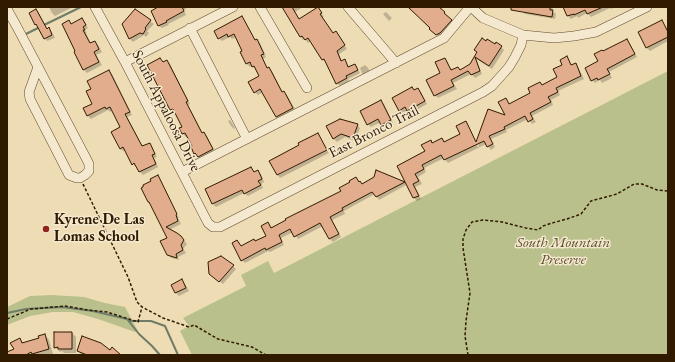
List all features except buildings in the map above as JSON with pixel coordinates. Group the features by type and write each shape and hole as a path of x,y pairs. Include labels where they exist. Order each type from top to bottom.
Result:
{"street":[{"name":"South Appaloosa Drive","path":"95,7 208,223 213,227"},
{"path":"125,62 233,7"},
{"path":"260,7 307,88"},
{"path":"348,7 396,63"},
{"path":"182,172 444,38 470,7 483,18 523,36 554,38 596,32 647,7"},
{"path":"7,9 38,66 89,164 89,171 80,178 69,175 30,99 29,92 38,66"},
{"path":"190,28 247,139"},
{"name":"East Bronco Trail","path":"213,227 220,227 483,92 496,82 510,67 521,45 523,36"}],"path":[{"path":"80,178 128,277 137,302 142,307 163,318 189,327 194,325 218,339 252,347 266,355"},
{"path":"468,355 465,336 470,293 463,239 466,230 472,222 483,220 502,222 538,230 543,226 580,214 591,201 617,194 634,184 642,184 658,190 668,191"},
{"path":"7,319 31,309 65,306 107,312 138,322 142,307"}],"green space":[{"name":"South Mountain Preserve","path":"668,71 668,355 192,355 180,331 189,326 183,318 246,286 241,275 268,261 274,273"},
{"path":"52,295 84,297 125,307 138,331 135,332 73,312 53,312 30,316 7,325 7,307 30,296"}],"waterway":[{"path":"44,25 81,7"},
{"path":"26,34 40,27"},
{"path":"7,313 26,309 62,307 93,311 127,319 139,334 160,355"},
{"path":"129,321 151,321 165,326 178,355"}],"place":[{"name":"Kyrene De Las Lomas School","path":"46,229"}]}
